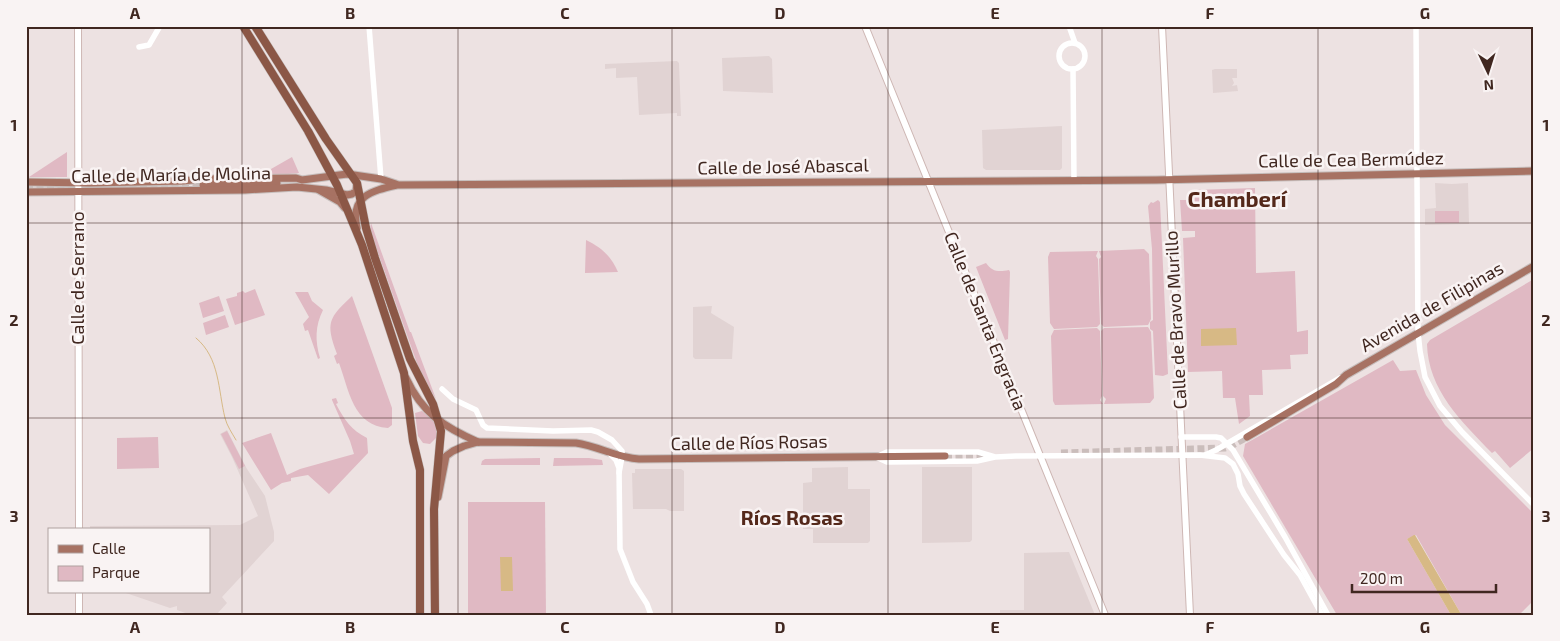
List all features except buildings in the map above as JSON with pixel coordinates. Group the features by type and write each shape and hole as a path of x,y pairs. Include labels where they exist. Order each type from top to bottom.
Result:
{"highway":[{"path":"243,26 308,131 332,175 362,245 404,373 420,470 420,615"},
{"path":"255,26 326,139 357,183 366,228 387,294 410,359 417,376 433,404 439,422 441,430 434,509 435,615"}],"main road":[{"name":"Calle de Serrano","path":"78,26 79,528"},
{"name":"Calle de Santa Engracia","path":"865,26 1105,615"},
{"name":"Calle de Bravo Murillo","path":"1162,26 1190,615"},
{"path":"322,178 326,172 326,164"},
{"name":"Calle de Cea Bermúdez","path":"1170,180 1534,171"},
{"name":"Calle de María de Molina","path":"203,185 296,182 332,175 352,174 381,179 397,185"},
{"name":"Calle de María de Molina","path":"27,182 296,178 302,180"},
{"name":"Calle de José Abascal","path":"397,185 1170,180"},
{"path":"26,192 66,188 78,182"},
{"path":"340,193 347,195 354,193 357,183"},
{"path":"362,245 355,217 357,206 370,192 397,185"},
{"name":"Calle de María de Molina","path":"26,192 254,190 297,186 340,193"},
{"path":"317,189 340,202 348,212"},
{"name":"Avenida de Filipinas","path":"1246,437 1320,394 1346,375 1418,332 1534,266"},
{"path":"404,373 420,403 439,422 450,430 478,442"},
{"path":"434,509 438,498 444,461 448,454 453,450 478,442"},
{"name":"Calle de Ríos Rosas","path":"478,442 576,443 584,444 610,454 639,459 945,456"},
{"path":"79,594 79,615"}],"street":[{"path":"139,47 146,46 152,41 160,26"},
{"path":"369,26 381,179"},
{"path":"1069,26 1075,43"},
{"path":"1416,26 1418,332 1425,377 1440,406 1462,432 1534,505"},
{"path":"1075,43 1083,48 1085,57 1081,66 1068,69 1062,64 1059,55 1062,47 1066,44 1075,43"},
{"path":"1073,69 1074,181"},
{"name":"Avenida de Filipinas","path":"1200,455 1210,453 1346,375"},
{"path":"442,389 453,399 476,410 483,425 487,428 553,431 591,430 598,432 619,447 622,457 619,473"},
{"path":"1181,437 1216,437 1227,442 1251,478 1328,615"},
{"name":"Calle de Ríos Rosas","path":"876,457 887,452 976,452 995,457"},
{"path":"610,454 618,463 620,550 626,568 633,583 647,604 650,615"},
{"path":"1200,455 1225,458 1231,462 1236,470 1244,494 1284,555 1300,575 1322,615"},
{"name":"Calle de Ríos Rosas","path":"876,457 886,462 977,461 995,457 1200,455"}],"shaded area":[{"path":"769,56 772,59 773,93 723,91 722,58"},
{"path":"677,61 679,63 681,116 677,116 677,113 639,115 637,77 616,78 616,68 605,69 605,64"},
{"path":"1237,69 1237,78 1232,78 1234,83 1232,86 1237,85 1238,91 1213,93 1212,70"},
{"path":"1062,126 1062,168 1060,170 986,170 983,168 982,130"},
{"path":"1435,183 1468,183 1469,224 1425,225 1425,209 1436,208"},
{"path":"712,306 711,313 734,327 732,359 695,359 693,357 693,307"},
{"path":"1236,328 1237,345 1201,346 1201,329"},
{"path":"227,430 247,469 265,496 274,532 274,541 222,597 227,603 216,615 191,615 177,610 177,606 170,608 129,594 210,594 210,528 90,528 90,526 240,525 258,516 220,434"},
{"path":"848,467 848,489 870,489 870,541 868,543 813,543 813,529 803,529 803,483 812,482 812,468"},
{"path":"922,467 972,467 972,540 970,542 922,543"},
{"path":"635,469 681,469 684,471 684,511 633,509 632,473 635,473"},
{"path":"1414,535 1461,614 1451,615 1407,539"},
{"path":"1069,552 1095,615 1000,615 1000,610 1024,610 1024,553"},
{"path":"500,557 512,557 513,591 501,591"}],"green space":[{"path":"67,152 67,177 29,177"},
{"path":"292,157 299,173 257,177"},
{"path":"1255,188 1256,273 1295,271 1297,332 1308,330 1308,354 1290,355 1291,369 1262,370 1263,395 1249,395 1250,416 1239,424 1235,398 1223,398 1222,371 1188,372 1183,238 1195,237 1195,231 1182,231 1180,200 1186,200 1194,190"},
{"path":"1158,200 1160,202 1168,374 1163,376 1155,375 1153,331 1150,329 1150,322 1153,320 1152,249 1148,206 1151,202 1153,203"},
{"path":"1435,211 1459,211 1459,223 1435,223"},
{"path":"371,223 436,399 419,369 370,230"},
{"path":"586,240 605,253 618,272 585,273"},
{"path":"1144,249 1149,254 1151,319 1148,325 1104,327 1101,324 1099,259 1101,257 1099,251"},
{"path":"1098,251 1096,256 1098,259 1100,324 1097,327 1054,329 1050,323 1048,257 1050,252"},
{"path":"986,263 993,270 1009,270 1010,272 1008,339 1005,340 976,267"},
{"path":"1534,279 1534,448 1510,468 1495,451 1492,453 1459,417 1440,391 1433,376 1427,344 1430,340"},
{"path":"255,289 265,315 235,325 226,299 237,296 237,293 243,291 245,293"},
{"path":"295,292 308,292 312,301 323,310 317,328 317,346 320,358 318,359 308,330 305,331 303,324 309,317"},
{"path":"219,296 224,311 203,318 199,303"},
{"path":"352,296 392,408 392,425 388,428 376,426 360,414 354,405 339,363 337,364 334,356 337,354 331,335 331,321 338,310"},
{"path":"225,315 229,327 206,335 203,323"},
{"path":"1148,327 1151,332 1154,398 1150,403 1104,404 1106,399 1103,396 1101,331 1104,328"},
{"path":"1097,328 1100,331 1102,396 1100,400 1103,404 1055,405 1053,401 1051,336 1054,330"},
{"path":"1393,360 1400,371 1416,370 1426,395 1445,425 1534,514 1534,600 1519,615 1457,615 1461,614 1416,535 1407,539 1451,615 1337,615 1243,456 1245,444"},
{"path":"336,398 338,403 336,404 348,424 367,438 368,453 329,494 308,475 291,478 291,481 282,483 271,490 242,443 271,433 287,475 300,469 354,454 332,400"},
{"path":"422,411 436,423 437,437 430,444 423,443 418,436 415,413"},
{"path":"227,431 245,466 239,469 221,434"},
{"path":"158,437 159,468 117,469 117,438"},
{"path":"540,458 540,465 481,465 485,459"},
{"path":"554,458 589,458 602,460 603,465 553,466"},
{"path":"468,502 545,502 546,615 468,615"}],"waterway":[{"path":"196,338 204,346 214,365 225,418 236,440"}],"tunnel":[{"path":"119,186 203,185"},
{"path":"26,187 83,186"},
{"path":"1061,453 1225,448 1247,437"},
{"path":"945,456 987,455"}],"district":[{"name":"Chamberí","path":"1237,199"},
{"name":"Ríos Rosas","path":"792,518"}]}
